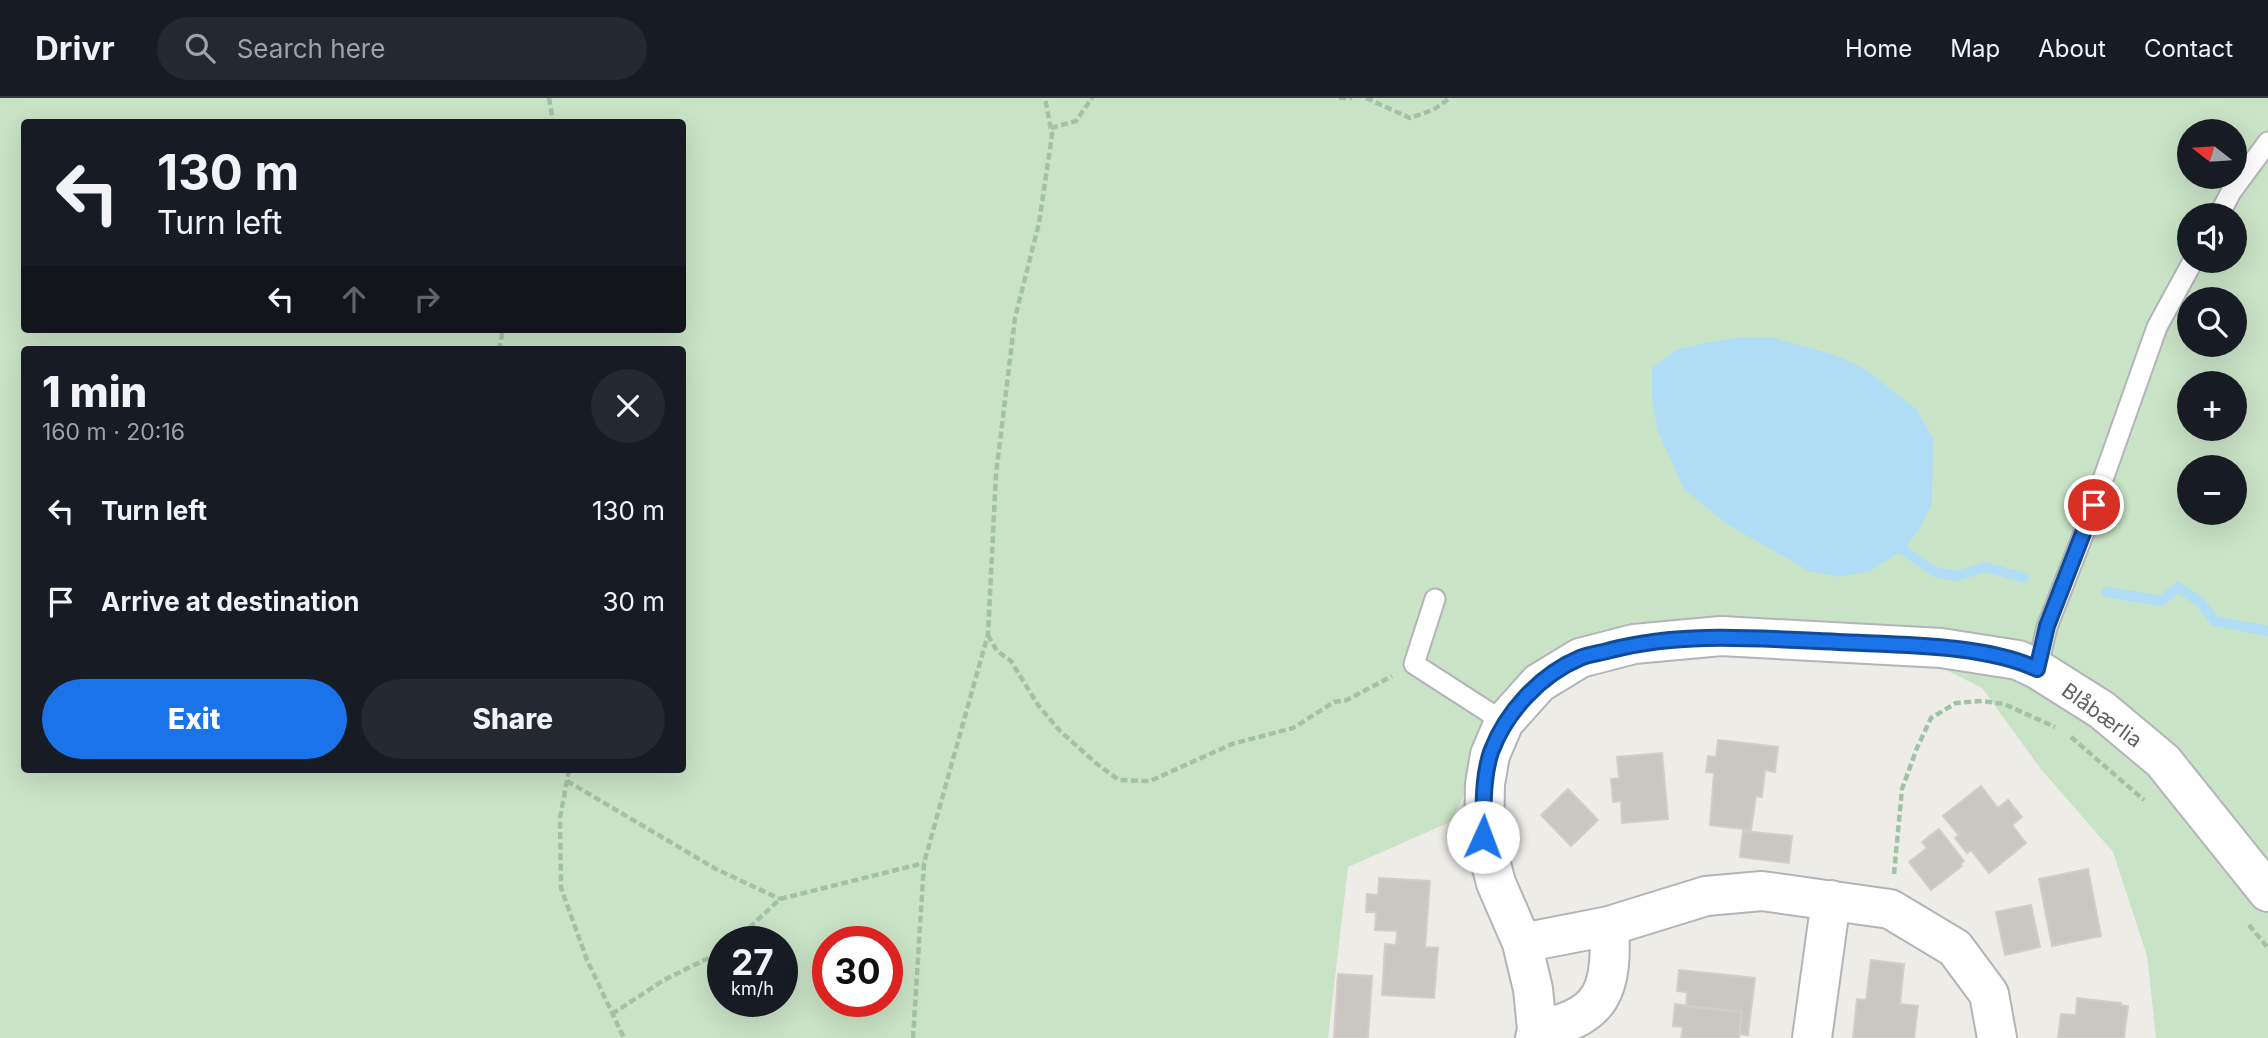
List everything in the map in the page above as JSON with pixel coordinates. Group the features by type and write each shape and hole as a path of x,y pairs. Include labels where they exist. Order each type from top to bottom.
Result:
{"street":[{"name":"Blåbærlia","path":"1536,1034 1533,989 1522,943 1496,883 1483,837 1485,783 1490,755 1504,722 1539,683 1580,658 1634,644 1721,636 1941,648 2018,660 2102,710 2163,761 2255,904"},
{"path":"1522,943 1609,926 1706,896 1762,891 1890,909 1955,948 1989,994 1997,1038"},
{"path":"1812,1038 1831,900"},
{"path":"1536,1034 1586,1014 1606,989 1611,958 1609,926"}],"lane":[{"path":"2225,203 2268,142"},
{"path":"2037,669 2047,626 2085,530 2157,327 2186,273"},
{"path":"1435,599 1414,664 1504,722"}],"path":[{"path":"549,98 552,119"},
{"path":"913,1038 924,863 988,634 996,474 1015,318 1039,223 1052,135 1045,98"},
{"path":"1051,128 1076,121 1093,98"},
{"path":"1339,98 1352,98"},
{"path":"1366,98 1410,118 1433,110 1450,98"},
{"path":"988,634 998,651 1011,661 1038,705 1060,732 1119,780 1150,781 1232,744 1293,728 1334,702 1348,700 1414,664"},
{"path":"1890,909 1902,789 1931,718 1956,703 1982,701 2004,704 2057,728"},
{"path":"2068,733 2149,804"},
{"path":"568,773 560,818 561,888 587,960 624,1038"},
{"path":"566,781 716,869 780,899"},
{"path":"751,926 780,899 924,863"},
{"path":"2255,904 2268,948"},
{"path":"612,1014 664,980 707,959"}],"green space":[{"path":"0,98 2268,98 2268,1038 2156,1038 2147,956 2113,852 2040,768 1982,688 1912,653 1727,634 1581,677 1490,744 1450,822 1348,867 1328,1038 0,1038"}],"water":[{"path":"1738,337 1771,337 1835,355 1865,369 1917,410 1933,438 1932,505 1918,531 1903,550 1870,571 1839,577 1809,571 1727,524 1684,489 1658,431 1652,400 1652,368 1677,349"}],"building":[{"path":"1718,740 1778,747 1775,772 1765,770 1762,797 1756,796 1751,830 1710,825 1714,773 1706,772 1708,756 1716,757"},
{"path":"1662,753 1668,819 1622,823 1621,801 1613,802 1611,779 1619,778 1617,757"},
{"path":"1981,786 1998,808 2008,800 2022,817 2012,825 2026,843 1989,873 1971,850 1967,853 1955,838 1959,835 1943,816"},
{"path":"1568,789 1598,820 1571,846 1541,815"},
{"path":"1939,829 1964,861 1960,864 1962,866 1931,890 1909,862 1927,848 1922,842"},
{"path":"1743,831 1792,836 1789,863 1740,857"},
{"path":"2088,869 2101,936 2052,946 2039,879"},
{"path":"1379,878 1430,881 1425,947 1438,948 1434,998 1382,995 1385,944 1396,945 1397,931 1375,930 1376,912 1366,912 1367,894 1378,895"},
{"path":"2031,905 2040,947 2005,955 1996,912"},
{"path":"1871,960 1904,964 1900,1004 1918,1006 1914,1038 1853,1038 1857,999 1866,1000"},
{"path":"1679,970 1755,978 1748,1035 1739,1034 1742,1012 1686,1006 1687,992 1677,991"},
{"path":"1338,974 1372,976 1368,1038 1334,1038"},
{"path":"2077,998 2128,1006 2124,1038 2058,1038 2061,1014 2076,1015"},
{"path":"1675,1004 1742,1012 1739,1038 1681,1038 1683,1027 1673,1026"}],"waterway":[{"path":"1903,550 1935,572 1957,576 1985,567 2024,578"},
{"path":"2106,592 2161,601 2178,587 2200,602 2215,621 2268,631"}],"route":[{"path":"1483,837 1485,783 1490,755 1504,722 1539,683 1580,658 1634,644 1721,636 1941,648 2018,660 2037,669 2047,626 2094,505"}]}
